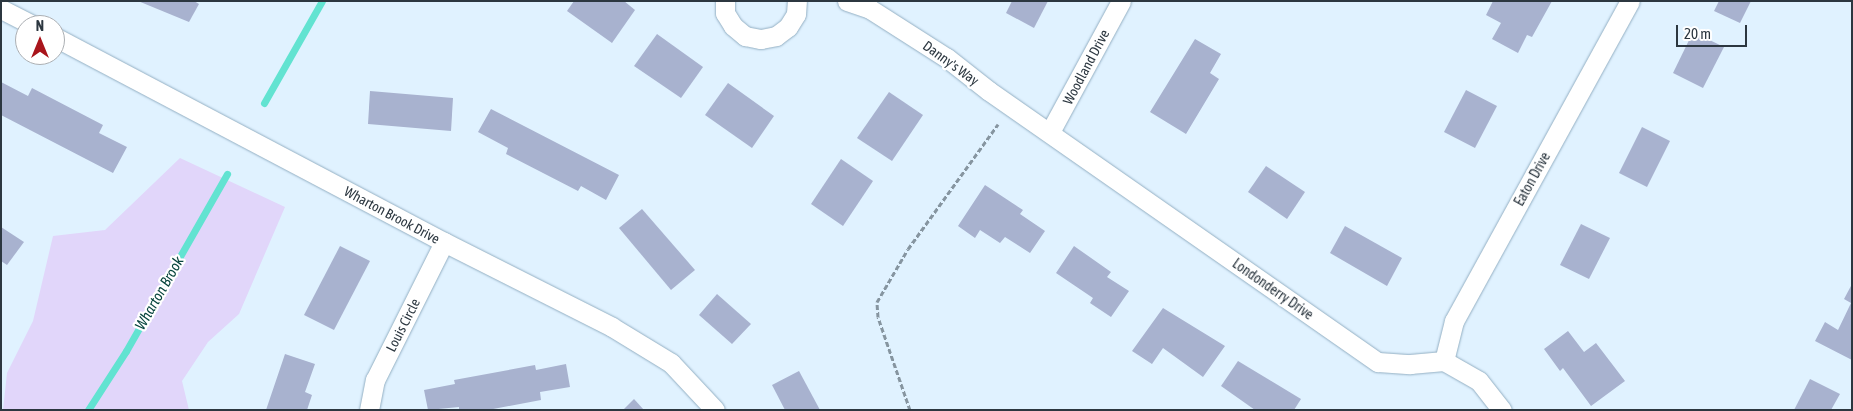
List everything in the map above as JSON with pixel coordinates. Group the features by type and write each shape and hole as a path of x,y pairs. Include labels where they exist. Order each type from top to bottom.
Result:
{"street":[{"path":"724,1 725,13 733,26 745,36 760,39 776,36 788,27 796,14 798,1"},
{"name":"Danny's Way","path":"847,1 870,9 893,22 1050,132"},
{"name":"Woodland Drive","path":"1050,132 1121,1"},
{"name":"Eaton Drive","path":"1444,360 1454,321 1630,1"},
{"path":"1,9 15,16"},
{"name":"Wharton Brook Drive","path":"65,42 444,242 612,327 671,363 716,410"},
{"name":"Londonderry Drive","path":"1050,132 1378,362 1410,364 1444,360"},
{"name":"Louis Circle","path":"369,410 375,380 444,242"},
{"path":"1444,360 1479,381 1502,410"}],"path":[{"path":"910,410 878,317 877,302 908,250 1010,105"}],"shaded area":[{"path":"180,158 285,207 239,314 208,342 182,381 189,410 3,410 7,373 33,321 53,236 105,230"}],"building":[{"path":"138,1 194,1 199,4 189,22"},
{"path":"574,1 624,1 635,10 612,43 567,11"},
{"path":"1012,1 1048,1 1034,28 1006,13"},
{"path":"1493,1 1552,1 1532,37 1527,35 1518,53 1492,39 1501,23 1486,15"},
{"path":"1719,1 1751,1 1740,23 1714,11"},
{"path":"1693,32 1724,47 1703,88 1673,73"},
{"path":"657,34 703,67 681,98 634,66"},
{"path":"1195,39 1221,54 1210,73 1219,79 1186,134 1150,112"},
{"path":"1,82 28,96 32,88 103,125 99,133 127,147 113,173 1,115"},
{"path":"728,83 774,116 752,148 705,115"},
{"path":"1466,90 1497,106 1475,148 1444,132"},
{"path":"370,91 453,98 451,131 368,124"},
{"path":"889,92 923,115 892,161 857,138"},
{"path":"491,109 619,175 606,200 581,186 578,191 506,154 508,148 478,132"},
{"path":"1642,127 1670,141 1647,187 1619,173"},
{"path":"841,159 873,181 843,226 811,204"},
{"path":"1266,166 1305,192 1287,219 1248,192"},
{"path":"985,185 1023,210 1020,214 1045,231 1030,253 1005,237 1000,243 980,230 975,238 958,226"},
{"path":"642,209 695,270 671,290 619,228"},
{"path":"1581,224 1610,238 1589,279 1560,265"},
{"path":"1345,226 1402,258 1387,286 1330,253"},
{"path":"1,227 24,242 7,265 1,261"},
{"path":"340,246 370,261 334,330 304,315"},
{"path":"1074,246 1111,272 1107,277 1129,291 1111,317 1090,303 1093,298 1056,273"},
{"path":"1852,284 1852,360 1815,341 1825,322 1838,330 1851,303 1844,299"},
{"path":"717,294 751,324 732,344 699,315"},
{"path":"1163,308 1225,346 1203,377 1163,348 1152,364 1132,351"},
{"path":"1568,331 1584,352 1596,343 1625,381 1591,406 1563,368 1560,371 1544,349"},
{"path":"285,354 315,364 305,392 312,395 307,410 266,410"},
{"path":"1238,361 1301,399 1294,410 1255,410 1221,386"},
{"path":"566,364 570,387 540,392 541,400 488,410 459,410 459,407 428,410 424,390 455,384 454,380 535,365 536,370"},
{"path":"799,371 820,410 785,410 772,385"},
{"path":"1810,379 1840,394 1831,410 1794,410"},
{"path":"634,399 644,410 623,410"}],"waterway":[{"name":"Wharton Brook","path":"264,103 322,1"},
{"name":"Wharton Brook","path":"88,410 126,351 227,174"}]}
